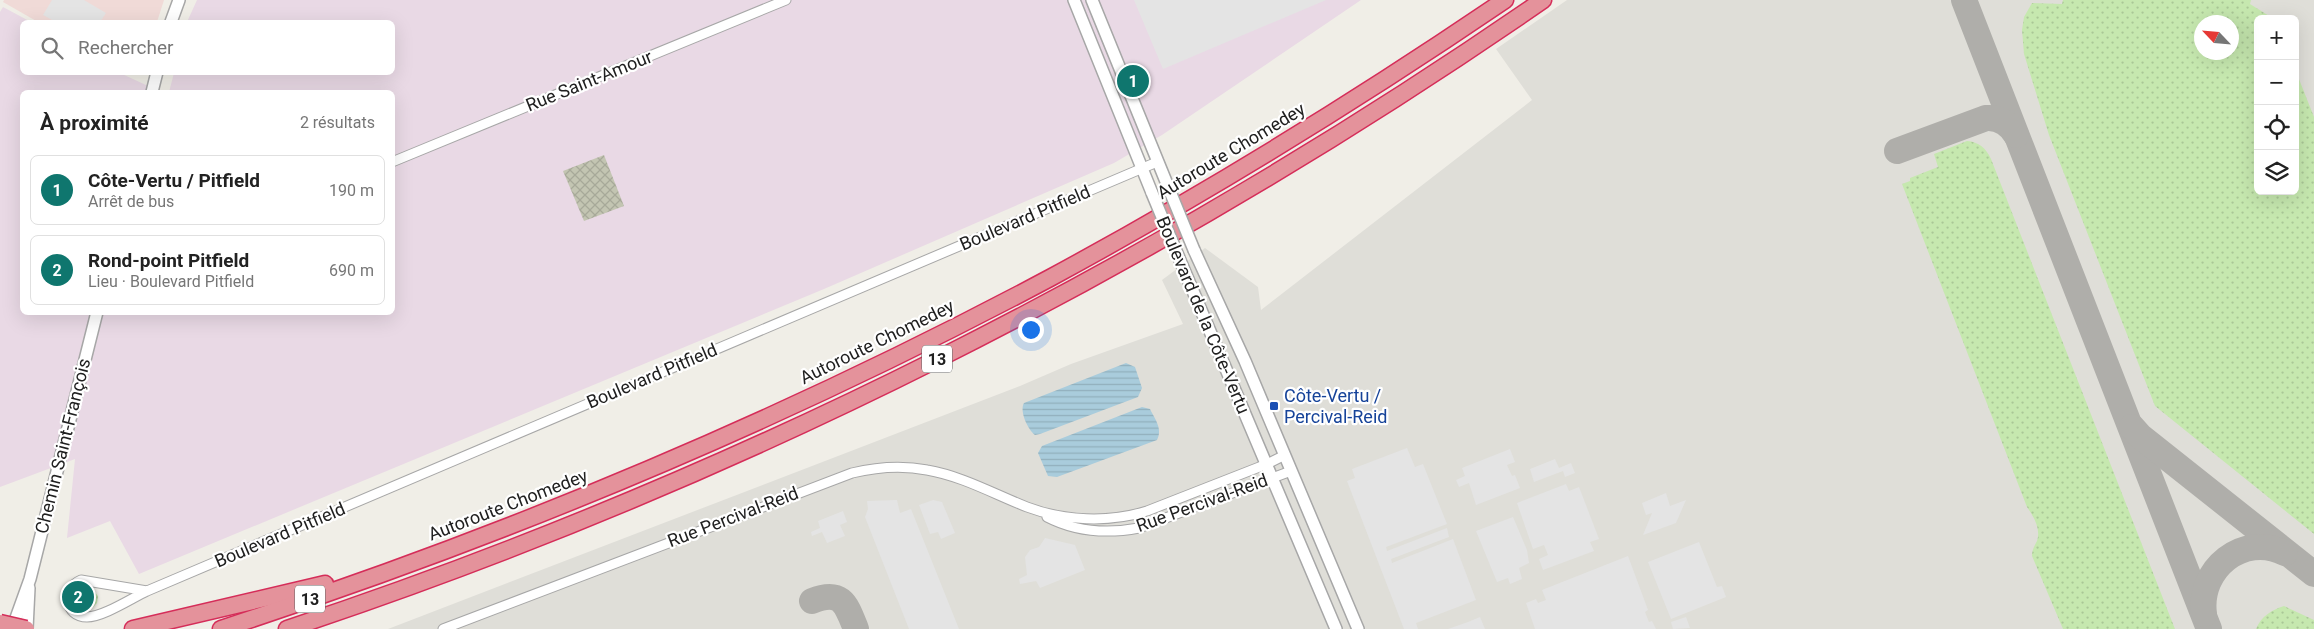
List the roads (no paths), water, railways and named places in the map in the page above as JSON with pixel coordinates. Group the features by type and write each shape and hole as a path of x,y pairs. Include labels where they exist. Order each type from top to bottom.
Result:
{"highway":[{"name":"Autoroute Chomedey","path":"221,629 398,568 565,505 644,472 850,379 964,322 1098,251 1246,166 1377,86 1505,0"},
{"name":"13","path":"288,629 481,560 659,488 819,417 962,347 1102,272 1259,183 1400,96 1543,0"},
{"path":"132,629 398,568"},
{"path":"0,623 26,629"}],"street":[{"path":"172,20 179,0"},
{"name":"Rue Saint-Amour","path":"395,161 786,0"},
{"name":"Boulevard de la Côte-Vertu","path":"1074,0 1179,258 1336,629"},
{"name":"Boulevard de la Côte-Vertu","path":"1092,0 1194,250 1285,455 1358,629"},
{"path":"153,90 157,75"},
{"name":"Boulevard Pitfield","path":"147,591 81,580 73,586 68,594 68,601 72,611 76,614 92,617 147,591 1157,162"},
{"name":"Chemin Saint-François","path":"12,629 30,579 96,315"},
{"name":"Rue Percival-Reid","path":"1028,507 1057,516 1073,518 1128,515 1164,504 1285,455"},
{"name":"Rue Percival-Reid","path":"443,629 852,472 891,467 928,470 967,481 1076,529 1102,532 1127,530 1151,524 1291,471"},
{"name":"Chemin Saint-François","path":"26,629 30,579"}],"water":[{"path":"1126,363 1135,367 1142,388 1138,397 1040,434 1035,435 1030,429 1023,415 1024,403"},
{"path":"1142,407 1150,409 1156,420 1159,428 1157,440 1057,477 1048,476 1038,453 1042,446"}],"place":[{"name":"Côte-Vertu / Pitfield","path":"1133,81"},
{"name":"Côte-Vertu / Percival-Reid","path":"1274,406"},
{"name":"Rond-point Pitfield","path":"78,597"}]}
